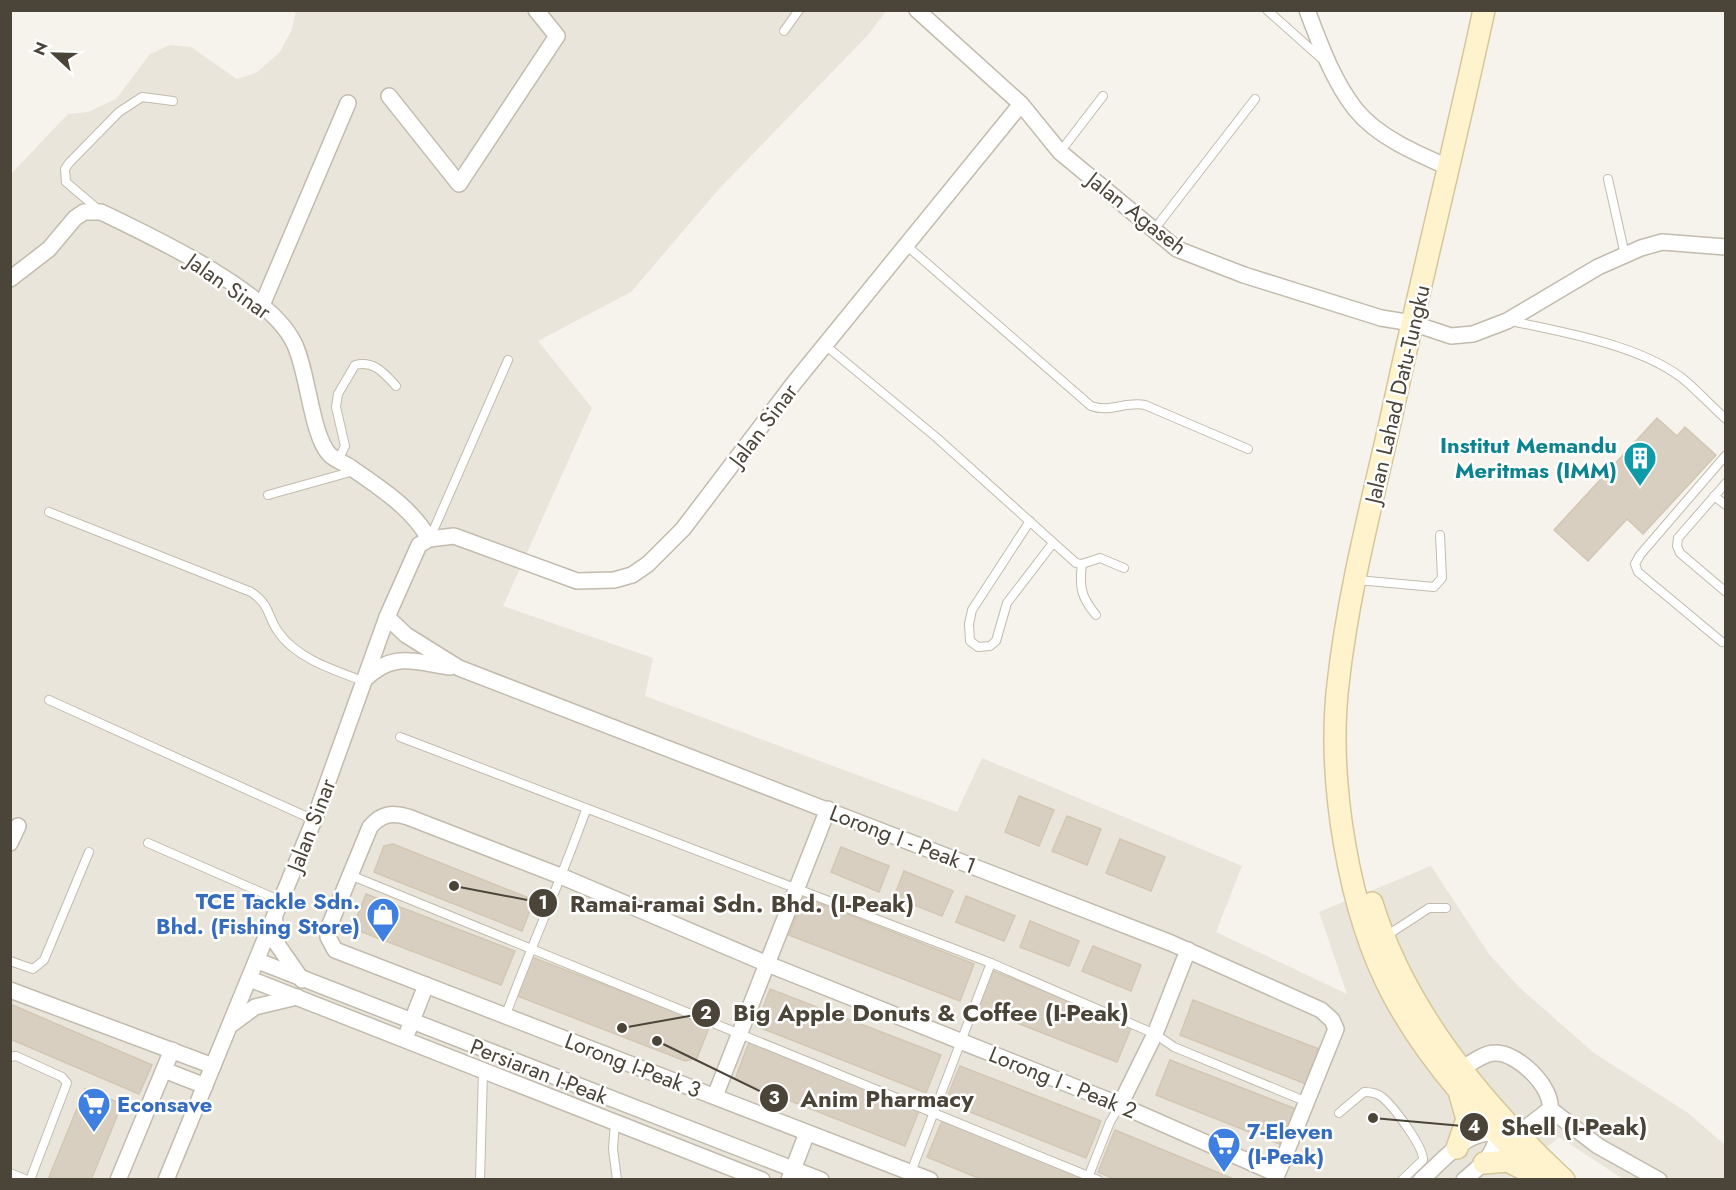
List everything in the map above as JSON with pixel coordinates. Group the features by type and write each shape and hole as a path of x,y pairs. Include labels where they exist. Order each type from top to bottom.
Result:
{"main road":[{"name":"Jalan Lahad Datu-Tungku","path":"1484,10 1356,580 1337,686 1338,781 1347,855 1371,945 1392,994 1407,1019 1457,1075 1487,1098 1535,1153 1564,1179"},
{"name":"Jalan Lahad Datu-Tungku","path":"1338,781 1357,854 1385,937 1420,1008 1457,1075 1497,1134 1541,1179"},
{"path":"1457,1075 1467,1119 1457,1148"},
{"path":"1487,1098 1496,1117 1497,1134 1516,1139 1535,1153"},
{"path":"1484,1163 1508,1161 1541,1179"}],"street":[{"path":"389,96 459,184 556,36 536,10"},
{"name":"Jalan Agaseh","path":"917,10 1022,105 1060,152 1177,249 1234,272 1381,318 1412,323 1451,336 1473,334 1507,321 1598,267 1662,242 1725,247"},
{"path":"1307,11 1330,66 1356,111 1409,150 1450,168"},
{"path":"262,305 348,103"},
{"name":"Jalan Sinar","path":"166,1179 258,961 314,820 387,617 419,545 429,539 454,536 577,581 614,580 632,575 648,564 683,529 825,345 1022,105"},
{"path":"10,279 49,249 75,218 84,212 101,212"},
{"name":"Jalan Sinar","path":"101,212 195,260 262,305 285,327 295,343 315,420 329,454 356,471 412,514 429,539"},
{"name":"Lorong I - Peak 1","path":"387,617 406,635 459,668 1188,950 1321,1010 1332,1020 1336,1029 1308,1101"},
{"name":"Lorong I - Peak 1","path":"363,681 375,669 397,660 459,668"},
{"path":"715,1096 765,963 828,809"},
{"name":"Lorong I - Peak 2","path":"350,876 370,827 377,818 397,814 408,817 563,877 765,963 1120,1105 1276,1177"},
{"path":"10,843 18,826"},
{"name":"Lorong I-Peak 3","path":"350,876 328,929 328,937 335,950 930,1179"},
{"path":"275,916 274,934 277,944 302,980"},
{"path":"1120,1105 1155,1034 1188,950"},
{"name":"Persiaran I-Peak","path":"258,961 792,1174 821,1179"},
{"path":"250,979 762,1179"},
{"path":"405,1040 426,985"},
{"path":"10,990 213,1066"},
{"path":"231,1025 255,1007 297,997"},
{"path":"118,1179 172,1050"},
{"path":"1457,1075 1493,1052 1505,1054 1520,1063 1547,1091 1551,1100 1550,1108 1518,1134"},
{"path":"164,1070 205,1086"},
{"path":"1276,1177 1308,1101"},
{"path":"1550,1108 1598,1146 1659,1179"},
{"path":"792,1174 807,1133"},
{"path":"1421,1179 1457,1148 1481,1133 1497,1134 1493,1151 1484,1163 1464,1179"}],"lane":[{"path":"784,31 799,10"},
{"path":"1267,10 1330,66"},
{"path":"1060,152 1103,96"},
{"path":"101,212 66,182 65,169 69,162 119,112 142,97 173,101"},
{"path":"1154,231 1255,99"},
{"path":"1608,179 1625,255"},
{"path":"907,246 1091,406 1101,410 1132,402 1145,405 1248,449"},
{"path":"1507,321 1573,334 1620,348 1681,377 1725,419"},
{"path":"825,345 937,438 1076,563 1082,564 1100,558 1124,568"},
{"path":"429,539 508,360"},
{"path":"338,459 345,446 336,407 338,394 355,365 365,363 379,368 396,386"},
{"path":"1722,642 1638,572 1635,564 1640,555 1725,455"},
{"path":"268,495 356,471"},
{"path":"1725,483 1678,538 1677,546 1680,553 1725,592"},
{"path":"1714,496 1725,505"},
{"path":"49,512 251,592 267,604 277,631 297,652 363,681"},
{"path":"1030,522 972,610 969,624 970,641 978,647 990,646 996,640 1007,603 1053,543"},
{"path":"1356,580 1434,587 1442,578 1440,536"},
{"path":"1082,564 1079,585 1083,599 1096,615"},
{"path":"49,700 314,820"},
{"path":"400,737 991,963 1155,1034 1174,1047 1308,1101"},
{"path":"505,1017 529,950 563,877 586,810"},
{"path":"148,843 281,901"},
{"path":"10,961 33,969 44,960 89,852"},
{"path":"350,876 933,1111 1088,1178 1098,1179"},
{"path":"1385,937 1429,908 1446,908"},
{"path":"911,1172 991,963"},
{"path":"10,1057 16,1056 62,1077 67,1083 28,1179 10,1173"},
{"path":"480,1179 483,1070"},
{"path":"1339,1113 1364,1092 1375,1093 1384,1098 1419,1143 1424,1155 1423,1160 1402,1179"},
{"path":"1088,1178 1110,1122 1120,1105"},
{"path":"615,1122 613,1149 617,1179"}],"shaded area":[{"path":"296,11 886,11 868,35 719,189 631,292 538,341 592,408 503,606 653,658 645,696 957,812 982,758 1242,866 1216,932 1347,994 1319,912 1431,866 1489,954 1519,987 1594,1053 1688,1113 1725,1145 1725,1179 1623,1179 1559,1137 1506,1180 11,1179 10,175 68,114 88,112 116,99 150,54 170,45 191,47 237,79 256,73 280,52 292,29"}],"building":[{"name":"Institut Memandu Meritmas (IMM)","path":"1657,418 1677,436 1685,427 1716,455 1643,534 1627,519 1588,561 1554,530"},
{"path":"1019,796 1054,810 1039,846 1005,832"},
{"path":"1067,816 1101,829 1087,865 1052,851"},
{"path":"1120,839 1165,857 1151,891 1106,873"},
{"path":"393,844 534,900 522,931 374,872 384,846"},
{"path":"841,847 889,866 879,892 831,872"},
{"path":"904,871 953,891 942,916 894,897"},
{"path":"366,894 515,951 501,985 359,931 354,924"},
{"path":"966,896 1015,916 1004,941 956,922"},
{"path":"804,897 974,964 960,1001 789,935"},
{"path":"1030,921 1079,941 1069,966 1020,947"},
{"path":"1093,946 1141,965 1131,991 1082,971"},
{"path":"529,956 710,1025 697,1058 685,1061 515,995"},
{"path":"991,970 1132,1026 1117,1062 976,1007"},
{"path":"770,989 941,1055 926,1093 756,1026"},
{"path":"1193,1000 1319,1049 1306,1084 1180,1035"},
{"path":"10,1004 152,1065 139,1094 10,1039"},
{"path":"749,1042 920,1108 905,1146 735,1079"},
{"path":"1170,1060 1296,1109 1282,1145 1156,1095"},
{"path":"960,1066 1101,1121 1086,1158 945,1102"},
{"path":"85,1089 122,1104 91,1180 56,1180 49,1177"},
{"path":"942,1121 1082,1176 1081,1180 983,1180 927,1157"},
{"path":"1115,1130 1236,1180 1116,1180 1098,1172"}],"place":[{"name":"Institut Memandu Meritmas (IMM)","path":"1640,487"},
{"name":"Ramai-ramai Sdn. Bhd. (I-Peak)","path":"454,886"},
{"name":"TCE Tackle Sdn. Bhd. (Fishing Store)","path":"383,943"},
{"name":"Big Apple Donuts & Coffee (I-Peak)","path":"622,1028"},
{"name":"Anim Pharmacy","path":"657,1041"},
{"name":"Shell (I-Peak)","path":"1373,1118"},
{"name":"Econsave","path":"94,1133"},
{"name":"7-Eleven (I-Peak)","path":"1224,1173"}]}
